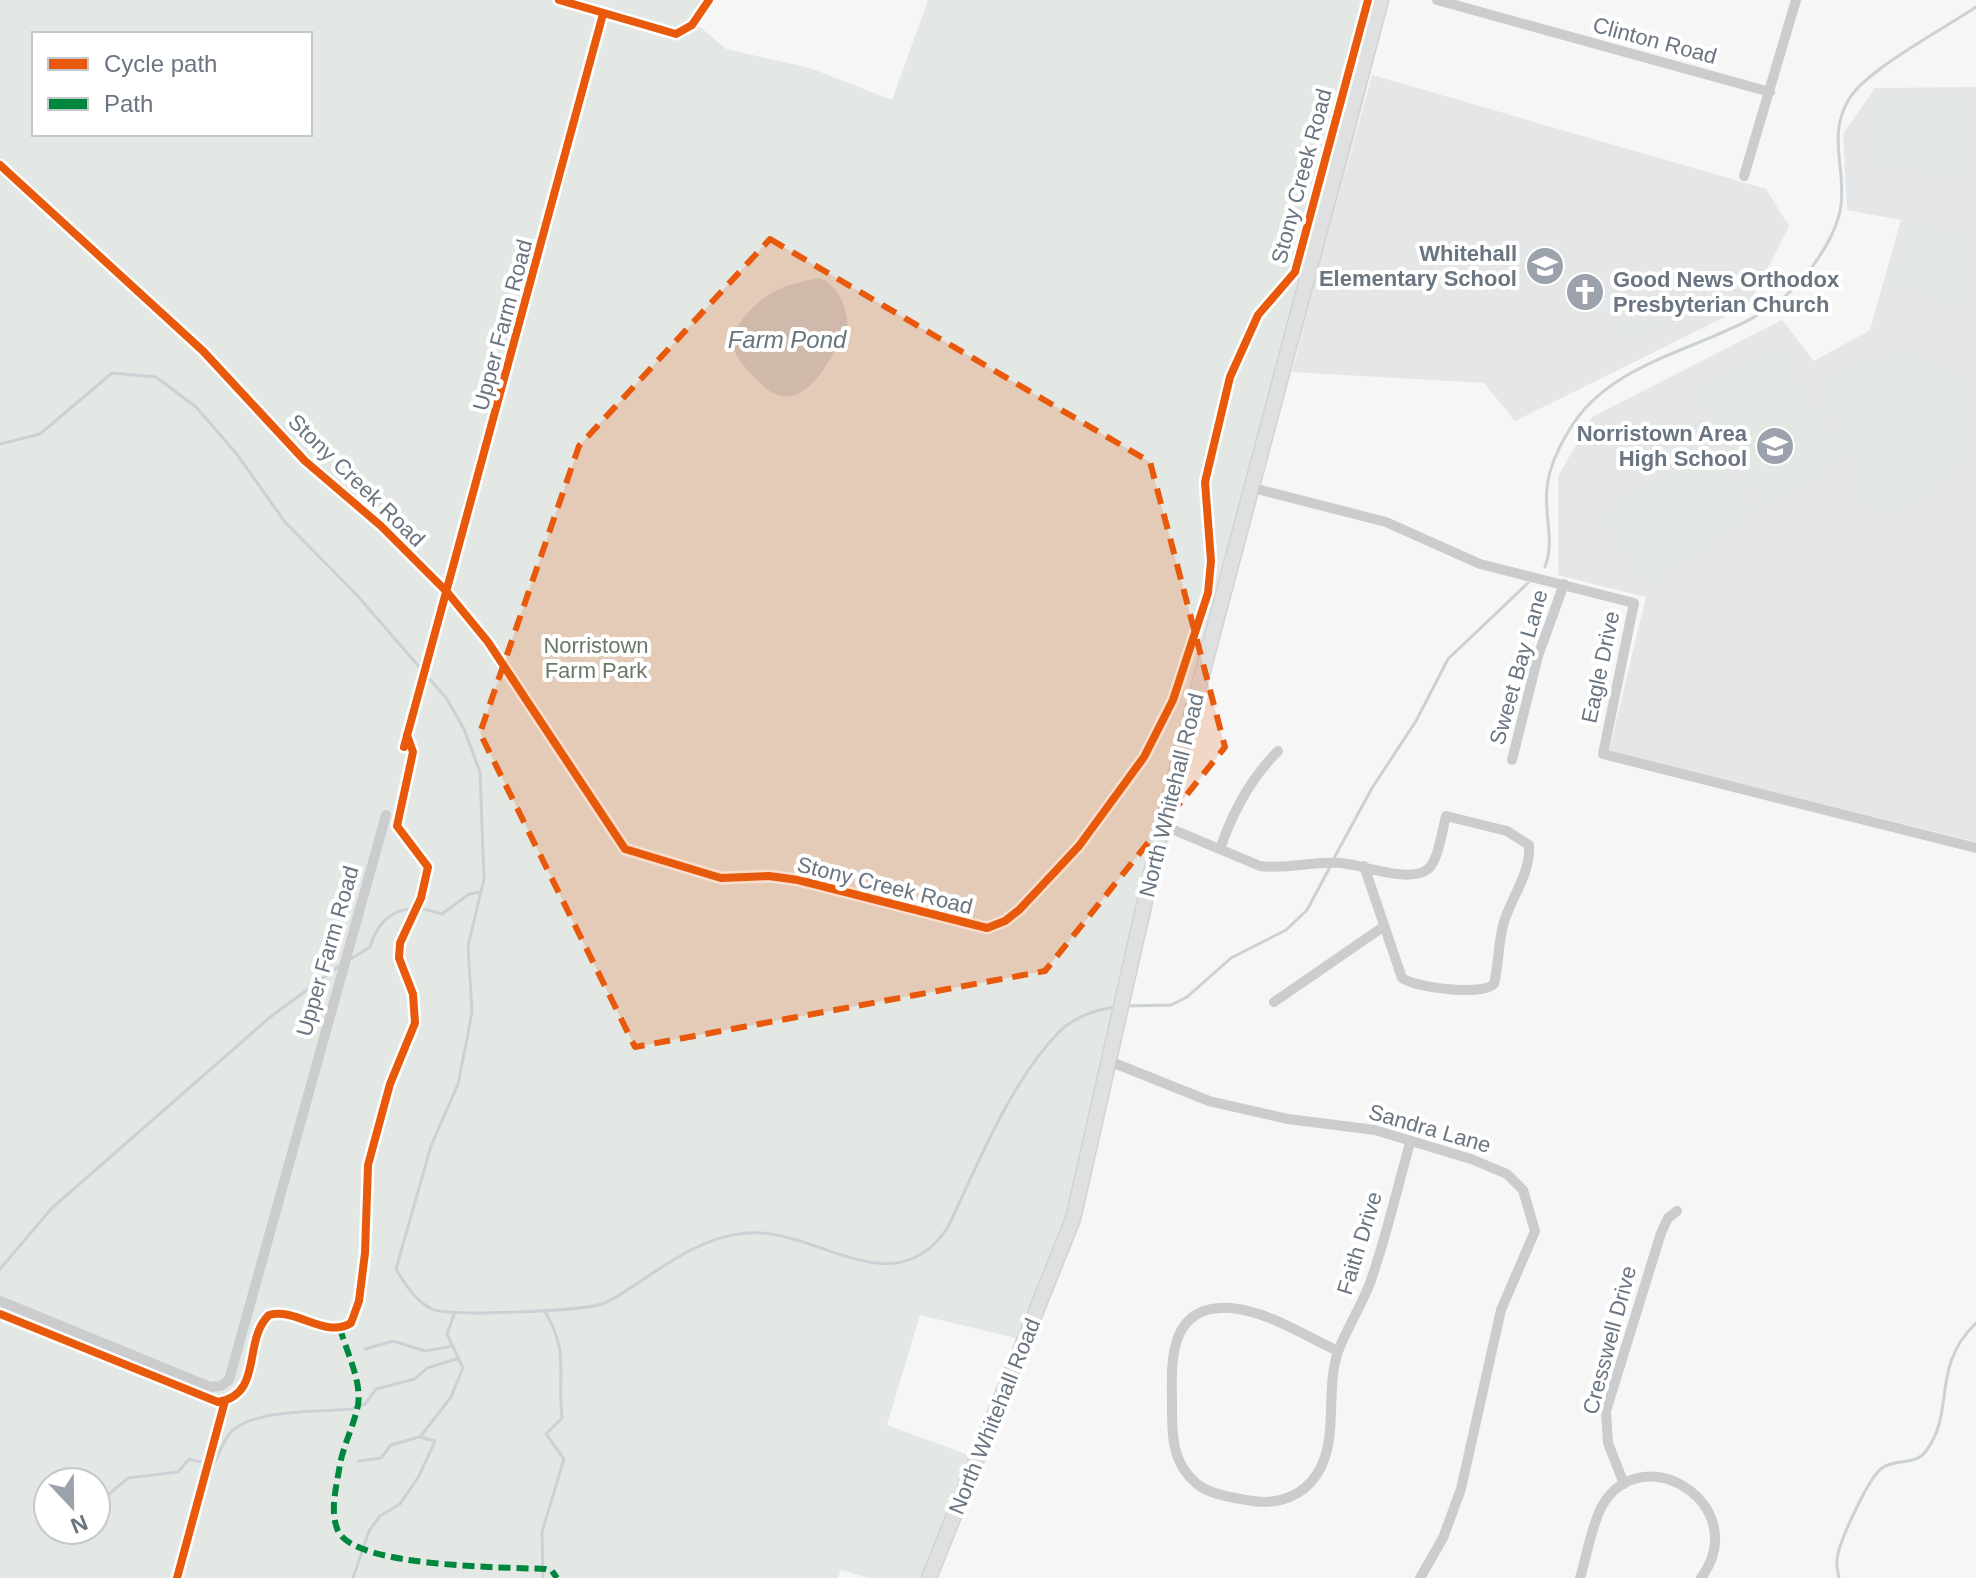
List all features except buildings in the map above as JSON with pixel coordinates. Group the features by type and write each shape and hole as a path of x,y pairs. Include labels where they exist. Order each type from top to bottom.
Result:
{"main road":[{"name":"North Whitehall Road","path":"929,1578 1073,1219 1162,825 1381,0"}],"street":[{"name":"Clinton Road","path":"1437,0 1770,92"},
{"path":"1744,176 1796,0"},
{"name":"Eagle Drive","path":"1253,488 1371,517 1480,564 1634,603 1603,754 1976,848"},
{"name":"Sweet Bay Lane","path":"1512,760 1538,656 1564,584"},
{"path":"1220,849 1233,812 1258,771 1278,751"},
{"name":"Upper Farm Road","path":"0,1301 210,1387 221,1386 229,1380 386,815"},
{"path":"1162,825 1260,866 1277,868 1336,862 1364,866 1402,874 1426,870 1433,863 1446,816 1507,831 1529,845 1524,879 1504,923 1495,979 1488,990 1410,983 1397,969 1364,866"},
{"path":"1274,1002 1383,927"},
{"name":"Sandra Lane","path":"1109,1061 1209,1101 1288,1119 1375,1130 1471,1159 1507,1174 1523,1190 1535,1231 1501,1310 1461,1489 1443,1538 1420,1578"},
{"name":"Faith Drive","path":"1338,1351 1246,1311 1211,1310 1187,1323 1172,1347 1171,1369 1172,1440 1187,1473 1206,1489 1261,1502 1284,1499 1308,1486 1325,1454 1338,1351 1372,1279 1410,1143"},
{"name":"Cresswell Drive","path":"1624,1484 1608,1443 1606,1411 1661,1233 1668,1218 1677,1211"},
{"path":"1580,1578 1603,1506 1624,1484 1643,1478 1662,1478 1687,1487 1701,1500 1711,1520 1715,1544 1701,1578"}],"highlighted area":[{"path":"770,239 1150,462 1225,747 1045,971 635,1047 480,733 579,446"}],"shaded area":[{"name":"Whitehall Elementary School","path":"1372,75 1766,189 1789,226 1749,305 1515,421 1484,383 1292,372"},
{"name":"Norristown Area High School","path":"1976,87 1976,842 1609,751 1646,597 1558,575 1558,476 1592,417 1782,320 1814,361 1870,330 1901,220 1847,210 1843,134 1875,88"}],"green space":[{"name":"Norristown Farm Park","path":"0,0 715,0 698,25 726,49 810,68 892,100 928,0 1389,0 1319,278 1266,451 1216,639 1083,1202 1027,1341 920,1315 887,1425 982,1460 926,1578 868,1578 841,1570 838,1578 0,1578"},
{"path":"1878,96 1976,98 1976,171 1876,169"},
{"path":"1912,222 1976,241 1976,308 1893,283"},
{"path":"1656,285 1675,312 1643,335 1631,339 1619,326 1617,316 1645,309"},
{"path":"1774,347 1841,458 1765,504 1698,393"},
{"path":"1926,357 1963,384 1969,392 1975,413 1976,448 1900,512 1870,505 1824,382 1880,358"},
{"path":"1709,446 1753,511 1649,582 1605,516"}],"water":[{"name":"Farm Pond","path":"820,278 832,286 841,299 846,314 846,331 824,369 806,389 784,396 772,392 738,358 733,347 734,333 750,310 767,296 796,283"}],"waterway":[{"path":"1545,567 1549,547 1546,499 1549,475 1564,438 1590,403 1618,381 1650,363 1751,319 1781,300 1806,275 1828,242 1839,214 1842,191 1839,126 1849,99 1888,63 1976,7"},
{"path":"0,444 40,434 112,373 156,377 196,407 236,453 285,522 356,594 447,699 464,729 480,772 484,879 468,946 472,1011 458,1084 431,1146 396,1269 426,1306 463,1313 589,1307 616,1297 690,1250 717,1239 747,1233 774,1234 879,1263 904,1262 927,1251 948,1227 996,1125 1041,1052 1071,1022 1092,1012 1115,1007"},
{"path":"1333,860 1372,788 1416,721 1448,659 1528,583"},
{"path":"1127,1006 1171,1005 1187,997 1231,958 1286,930 1307,910 1330,867"},
{"path":"349,960 370,947 381,925 397,912 418,909 442,914 469,894 481,892"},
{"path":"0,1269 52,1208 269,1018 339,966"},
{"path":"543,1578 542,1532 564,1459 546,1434 562,1418 560,1351 544,1310"},
{"path":"353,1578 369,1531 380,1516 400,1504 419,1476 435,1441 420,1437 451,1397 463,1368 447,1334 455,1312"},
{"path":"1839,1578 1839,1552 1862,1497 1882,1468 1917,1459 1926,1451 1940,1421 1953,1356 1976,1323"},
{"path":"365,1349 393,1341 425,1351 453,1346"},
{"path":"112,1492 128,1478 178,1472 189,1459 213,1465 229,1434 242,1424 272,1415 352,1409 365,1404 376,1389 415,1379 427,1368 459,1358"},
{"path":"359,1461 381,1458 391,1445 419,1437"}],"marked path":[{"path":"340,1328 356,1376 359,1396 336,1489 334,1515 338,1531 351,1543 401,1559 545,1569 552,1571 557,1578"}],"cycle path":[{"path":"559,0 676,34 692,25 709,0"},
{"name":"Stony Creek Road","path":"0,165 203,351 305,461 381,526 447,592 488,642 625,849 721,878 769,876 798,880 987,928 1005,921 1019,910 1079,846 1144,757 1173,700 1208,593 1211,561 1205,482 1230,377 1258,315 1295,272 1368,0"},
{"path":"404,747 603,14"},
{"path":"0,1314 218,1402 242,1389 256,1338 269,1315 290,1315 331,1327 351,1323 359,1301 365,1253 368,1165 390,1084 415,1023 413,994 399,958 400,943 421,898 428,867 397,826 413,752 407,735"},
{"path":"177,1578 225,1401"}],"place":[{"name":"Whitehall Elementary School","path":"1545,266"},
{"name":"Good News Orthodox Presbyterian Church","path":"1585,292"},
{"name":"Norristown Area High School","path":"1775,446"}]}
